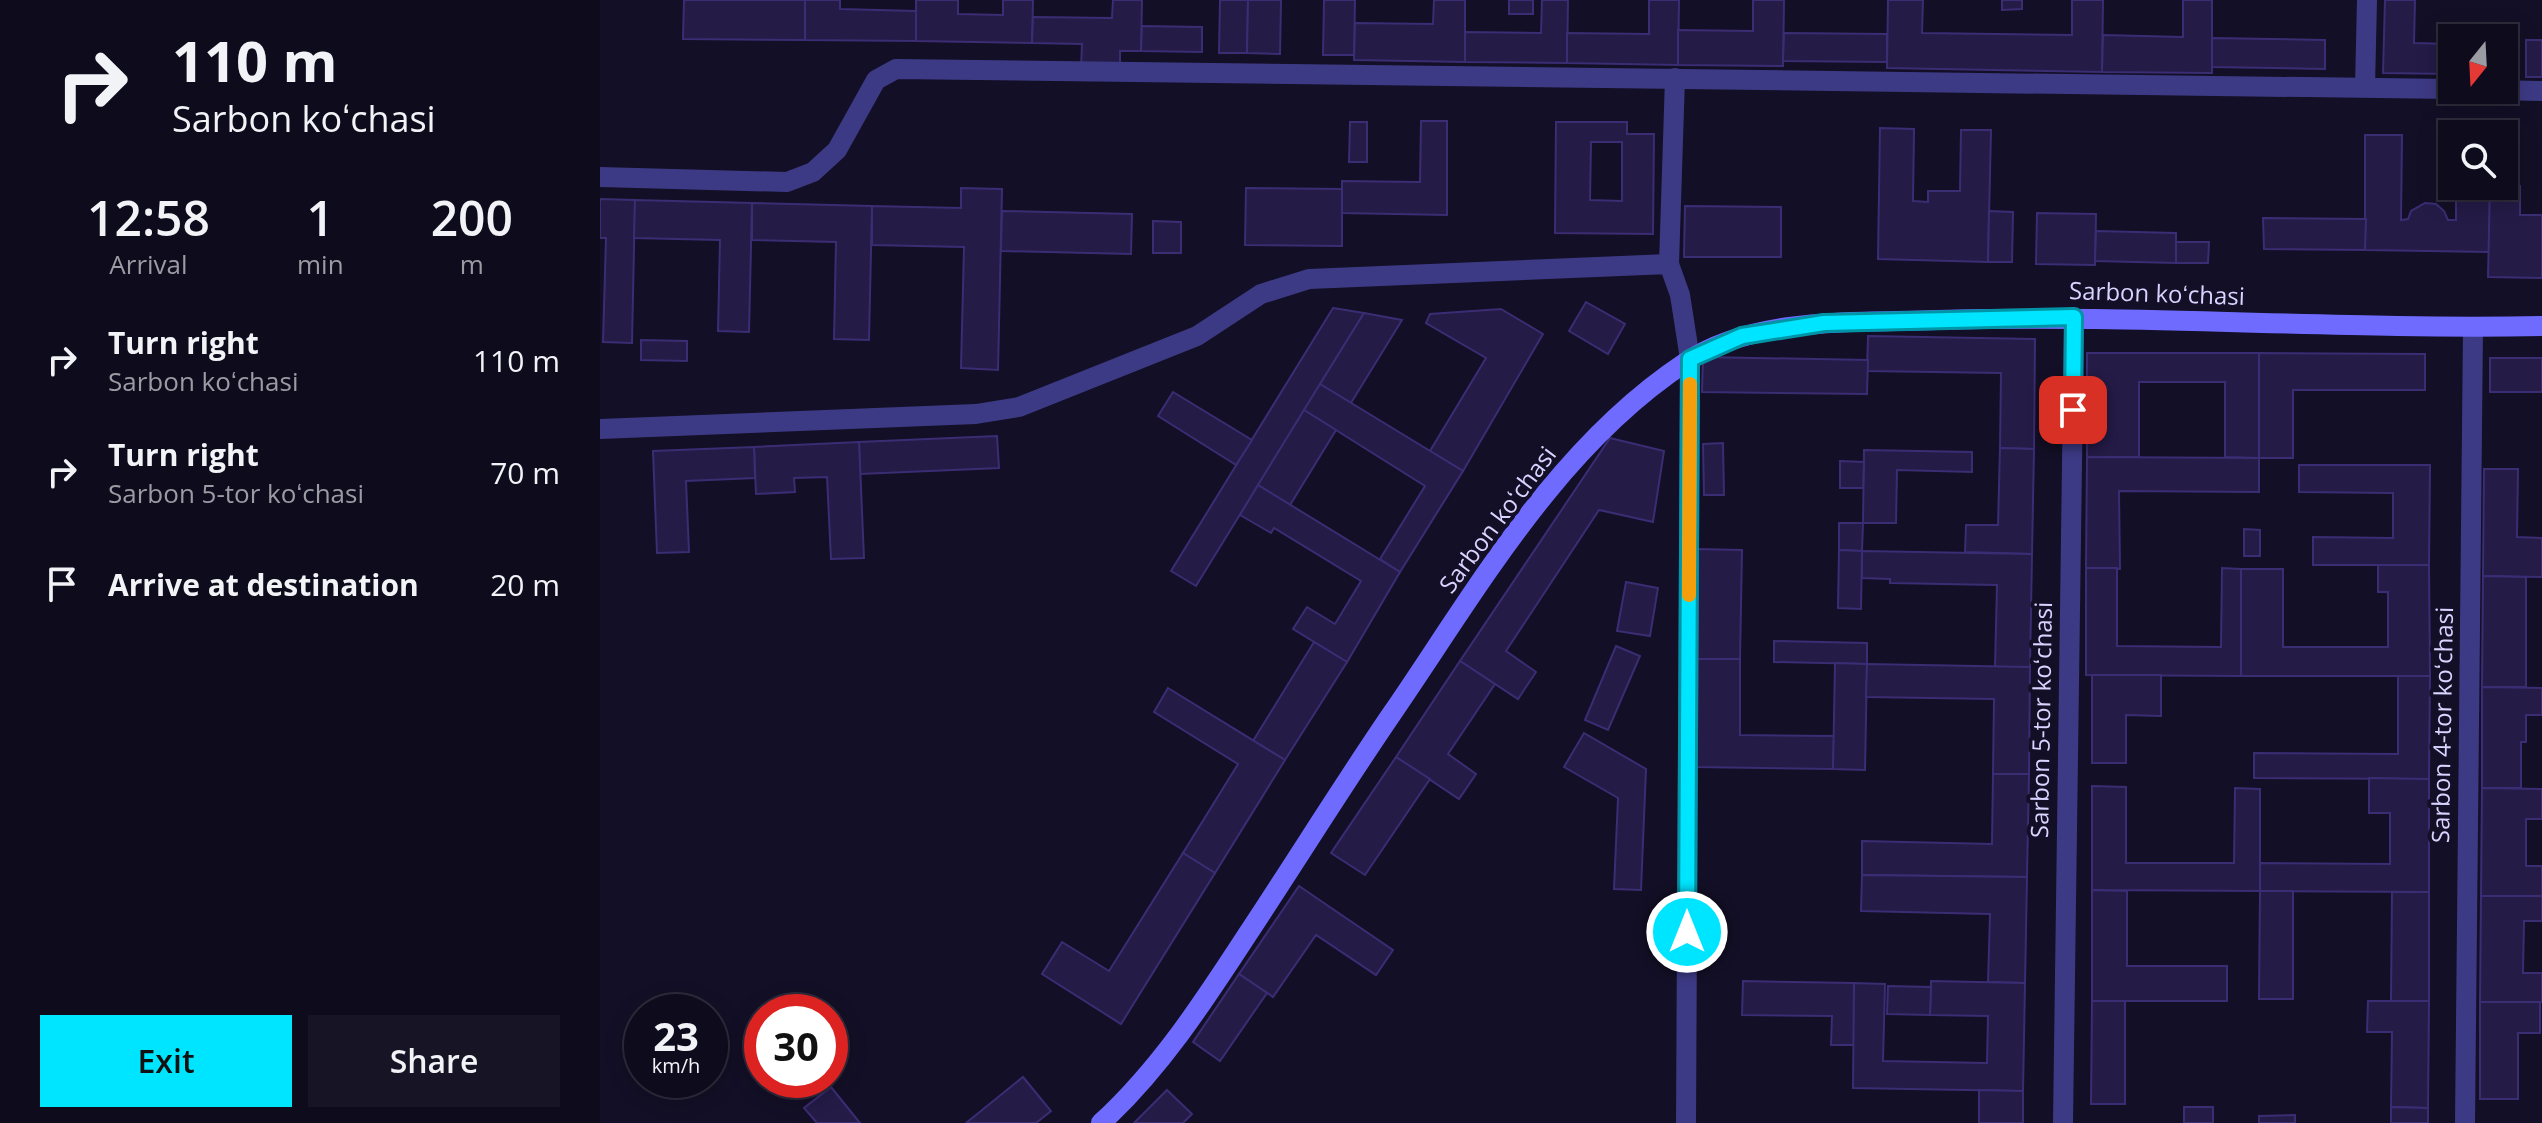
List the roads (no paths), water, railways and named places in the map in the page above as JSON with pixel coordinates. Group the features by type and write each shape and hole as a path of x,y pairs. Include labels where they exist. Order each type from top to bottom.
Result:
{"street":[{"path":"2365,87 2367,0"},
{"path":"600,177 787,182 813,172 837,150 876,80 896,69 2438,89"},
{"path":"1675,78 1669,264 1680,295 1690,359 1686,1123"},
{"path":"2518,91 2542,91"},
{"path":"600,429 976,414 1019,407 1197,336 1261,294 1309,279 1669,264"},
{"name":"Sarbon koʻchasi","path":"1101,1123 1187,1027 1389,718 1562,472 1632,401 1690,359 1742,336 1824,323 2074,317 2542,326"},
{"name":"Sarbon 5-tor koʻchasi","path":"2063,1123 2074,317"},
{"name":"Sarbon 4-tor koʻchasi","path":"2465,1123 2473,327"}]}
